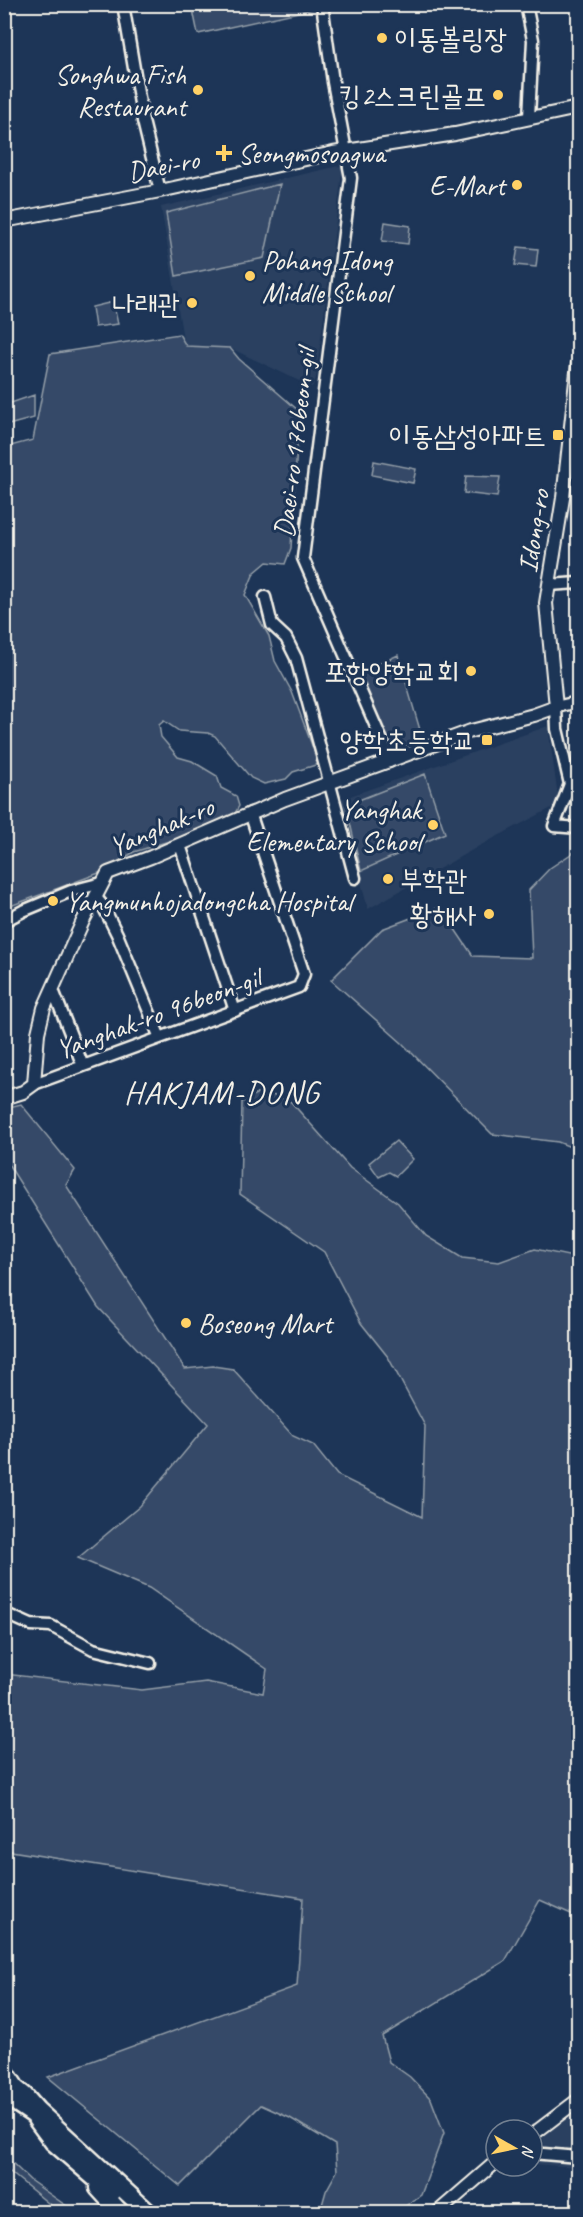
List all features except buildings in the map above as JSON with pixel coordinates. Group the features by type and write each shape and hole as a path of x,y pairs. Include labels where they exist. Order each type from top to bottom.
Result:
{"main road":[{"path":"4,2079 24,2095 148,2212"},
{"path":"4,2090 35,2116 53,2142 82,2169 136,2212"},
{"path":"4,2095 35,2116"},
{"path":"62,2133 113,2170 163,2212"},
{"path":"82,2169 120,2212"}],"street":[{"path":"123,4 143,121 159,191"},
{"name":"Daei-ro 176beon-gil","path":"322,4 333,82 351,178 303,558 387,752 389,762"},
{"path":"526,4 533,40 530,117"},
{"name":"Daei-ro","path":"4,221 347,151 455,134 579,108"},
{"name":"Idong-ro","path":"556,707 546,603 563,498 573,398 579,363"},
{"path":"549,585 579,583"},
{"path":"265,597 272,625 286,638 296,658 355,878"},
{"name":"Yanghak-ro","path":"34,1084 38,1033 44,1008 95,896 108,873 180,845 250,813 471,731 579,702"},
{"path":"556,707 557,729 570,784 554,826 579,828"},
{"name":"Yanghak-ro 96beon-gil","path":"34,1084 299,987 304,974 250,813"},
{"path":"180,845 235,1011"},
{"path":"4,921 70,891 102,883"},
{"path":"95,896 103,906 117,934 160,1038"},
{"path":"53,990 83,1066"},
{"path":"4,1098 23,1092 34,1084"},
{"path":"4,1613 31,1625 51,1626 93,1649 150,1663"},
{"path":"4,2064 24,2095"},
{"path":"544,2126 579,2100"},
{"path":"544,2154 579,2157"},
{"path":"438,2212 484,2172"}],"shaded area":[{"path":"322,4 322,7 198,34 192,5"},
{"name":"Pohang Idong Middle School","path":"343,165 316,378 312,387 230,348 184,345 161,207"},
{"path":"280,184 264,258 176,276 166,213"},
{"path":"385,222 410,226 408,244 382,241"},
{"path":"518,247 538,249 536,267 515,265"},
{"path":"113,302 118,324 95,327 92,307"},
{"path":"179,334 186,346 230,348 239,359 299,411 291,548 285,564 267,562 254,573 245,595 269,636 275,661 292,692 319,764 293,772 286,779 264,784 251,778 215,736 208,733 179,731 164,721 159,725 161,737 178,757 192,761 217,776 221,788 236,796 239,806 234,815 182,837 134,852 99,873 5,908 4,445 7,447 33,440 50,354"},
{"path":"34,395 34,418 5,426 5,405"},
{"path":"374,461 416,469 413,483 372,475"},
{"path":"466,476 500,477 497,497 464,493"},
{"path":"578,569 578,609 566,575"},
{"path":"398,655 425,747 389,762 357,674"},
{"name":"Yanghak Elementary School","path":"548,726 559,804 368,909 339,800"},
{"path":"425,774 445,833 361,871 346,805"},
{"path":"574,852 578,852 578,1150 558,1142 492,1134 402,1043 331,980 382,929 440,907 473,956 532,958 529,890 550,868"},
{"path":"261,1091 291,1102 350,1168 398,1203 426,1236 462,1258 499,1262 535,1249 578,1258 578,1917 540,1900 505,1961 382,2036 389,2062 410,2077 431,2099 444,2133 421,2195 397,2212 320,2212 326,2191 337,2171 335,2145 290,2118 261,2105 180,2186 48,2077 297,1986 303,1898 5,1850 5,1674 142,1690 206,1682 263,1693 267,1669 149,1588 78,1558 140,1506 208,1424 98,1307 5,1159 5,1108 21,1104 75,1170 66,1185 185,1369 213,1366 233,1369 293,1436 313,1445 337,1475 422,1517 425,1426 388,1357 361,1323 324,1252 240,1194 242,1102"},
{"path":"396,1141 413,1159 396,1176 389,1172 379,1177 369,1163"},
{"path":"578,2110 578,2167 544,2165 544,2136"},
{"path":"5,2156 31,2181 75,2212 59,2212 5,2168"}],"place":[{"name":"이동볼링장","path":"382,38"},
{"name":"Songhwa Fish Restaurant","path":"198,90"},
{"name":"킹2스크린골프","path":"498,95"},
{"name":"Seongmosoagwa","path":"224,153"},
{"name":"E-Mart","path":"517,185"},
{"name":"Pohang Idong Middle School","path":"250,276"},
{"name":"나래관","path":"192,303"},
{"name":"이동삼성아파트","path":"558,435"},
{"name":"포항양학교회","path":"471,671"},
{"name":"양학초등학교","path":"487,740"},
{"name":"Yanghak Elementary School","path":"433,825"},
{"name":"부학관","path":"388,879"},
{"name":"Yangmunhojadongcha Hospital","path":"53,901"},
{"name":"황해사","path":"489,914"},
{"name":"Boseong Mart","path":"186,1323"}],"district":[{"name":"HAKJAM-DONG","path":"222,1092"}]}
